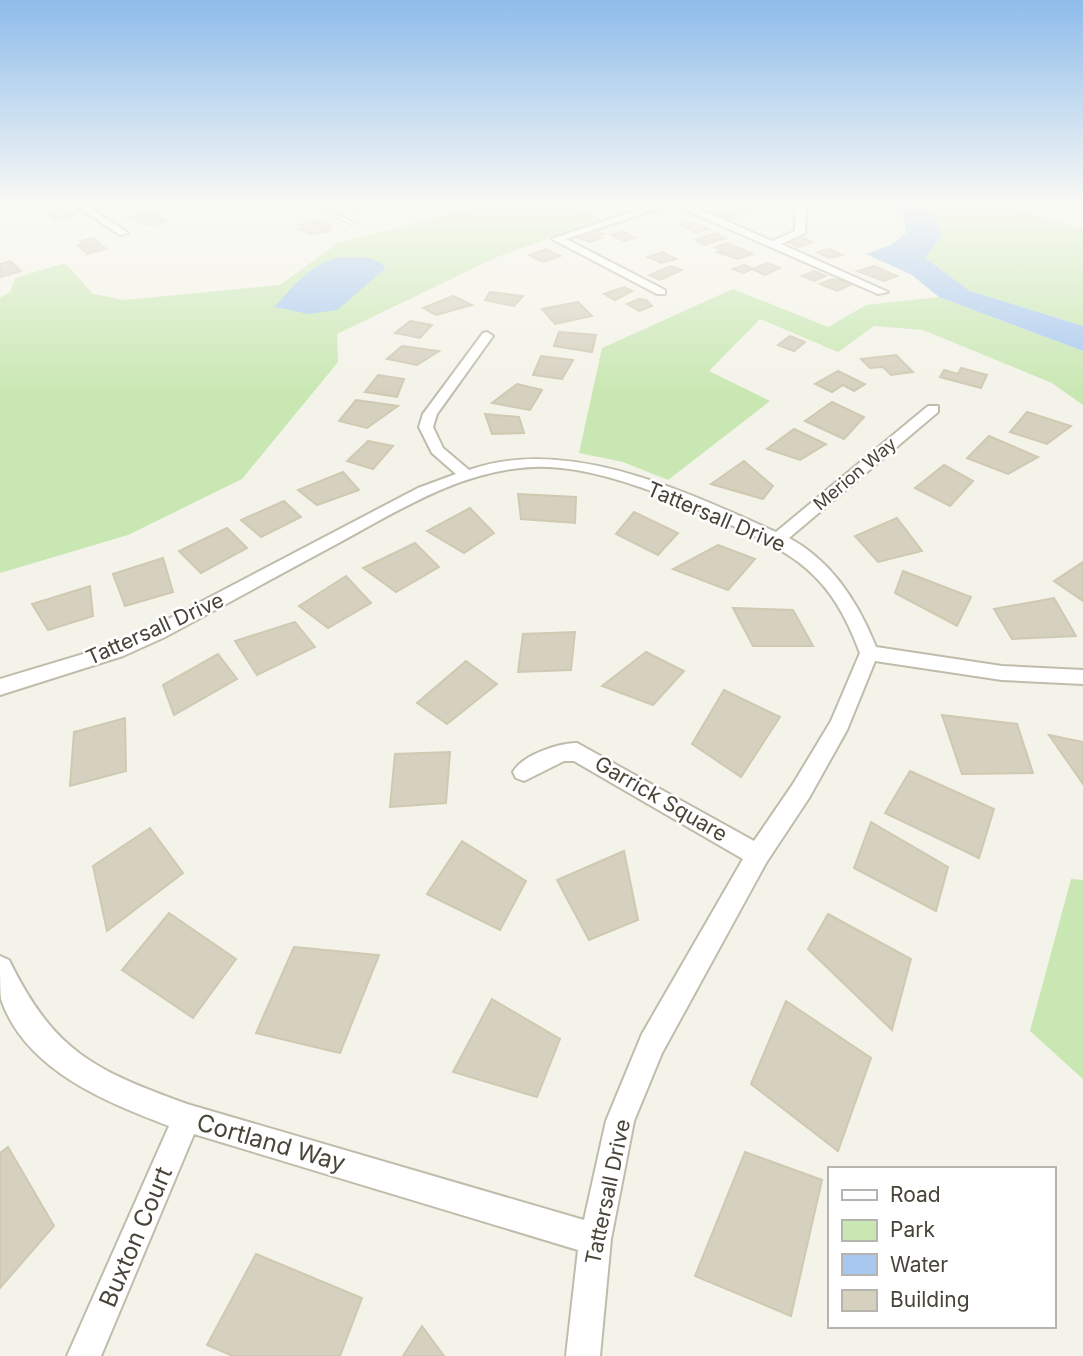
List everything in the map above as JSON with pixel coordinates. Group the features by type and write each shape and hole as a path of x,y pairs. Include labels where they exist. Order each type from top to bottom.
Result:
{"street":[{"path":"609,265 661,292"},
{"path":"821,265 882,292"},
{"path":"465,474 438,450 426,426 430,414 487,336"},
{"name":"Merion Way","path":"777,540 933,409"},
{"name":"Tattersall Drive","path":"1,689 116,651 159,632 411,498 465,474 491,467 535,462 579,468 646,486 712,510 777,540 808,561 839,592 855,616 869,653 840,724 801,791 758,855 652,1044 620,1121 595,1239 583,1356"},
{"path":"869,653 988,673 1083,677"},
{"name":"Garrick Square","path":"524,772 561,752 577,752 758,855"},
{"name":"Cortland Way","path":"0,969 12,998 29,1025 54,1051 84,1077 121,1094 187,1118 595,1239"},
{"name":"Buxton Court","path":"84,1356 187,1118"}],"green space":[{"path":"57,265 67,265 93,294 124,300 280,285 307,265 480,265 337,334 338,362 242,479 128,535 0,573 0,298 10,292 15,278"},
{"path":"935,265 1083,265 1083,326 970,291"},
{"path":"733,289 828,327 866,305 939,297 1083,351 1083,405 1052,383 923,330 874,326 838,352 760,319 709,371 770,401 668,480 623,462 579,453 602,348"},
{"path":"1071,879 1083,880 1083,1079 1030,1031"}],"water":[{"path":"319,265 384,265 385,269 337,310 309,314 274,307 311,270"},
{"path":"891,265 935,265 970,291 1083,326 1083,351 939,297 912,275"}],"building":[{"path":"0,265 15,265 21,271 1,277"},
{"path":"745,265 754,269 762,265 780,268 765,275 752,269 743,273 733,269"},
{"path":"671,266 682,270 660,280 649,275"},
{"path":"874,266 897,276 884,281 857,271"},
{"path":"814,271 826,276 814,281 802,276"},
{"path":"832,279 852,284 837,291 820,284"},
{"path":"624,287 632,291 615,300 604,294"},
{"path":"490,292 523,296 514,306 485,300"},
{"path":"453,296 472,305 436,315 423,308"},
{"path":"639,299 646,300 652,306 639,311 627,304"},
{"path":"578,302 592,316 555,324 542,309"},
{"path":"410,321 432,325 420,338 395,333"},
{"path":"559,332 596,335 592,352 554,346"},
{"path":"790,336 805,342 794,351 778,345"},
{"path":"402,346 439,351 417,365 387,359"},
{"path":"896,355 913,372 891,375 883,367 870,368 861,359"},
{"path":"541,356 573,360 562,379 533,375"},
{"path":"961,368 987,375 981,388 940,377 944,370 958,374"},
{"path":"838,371 865,384 854,391 843,385 832,392 815,384"},
{"path":"378,375 404,379 397,397 365,392"},
{"path":"517,384 542,390 530,410 492,403"},
{"path":"356,400 398,406 367,428 339,421"},
{"path":"832,402 864,417 844,439 805,421"},
{"path":"1027,412 1071,426 1047,444 1010,432"},
{"path":"485,414 519,417 524,433 492,434"},
{"path":"794,429 826,444 800,460 767,449"},
{"path":"989,436 1038,457 1008,474 967,458"},
{"path":"368,441 393,446 373,469 347,461"},
{"path":"744,461 773,486 763,499 711,484"},
{"path":"944,465 973,481 950,506 915,488"},
{"path":"343,472 359,490 317,505 298,490"},
{"path":"518,494 576,497 575,523 521,519"},
{"path":"284,501 301,517 261,537 241,520"},
{"path":"470,508 494,533 464,553 427,531"},
{"path":"634,512 678,533 658,555 616,534"},
{"path":"897,518 922,551 878,562 855,536"},
{"path":"227,528 247,548 201,573 179,551"},
{"path":"415,543 439,567 396,592 363,568"},
{"path":"718,545 755,559 728,590 673,569"},
{"path":"163,558 173,592 125,606 113,574"},
{"path":"1083,562 1083,601 1054,581"},
{"path":"903,571 971,597 957,626 895,593"},
{"path":"346,576 371,603 328,628 299,606"},
{"path":"90,586 93,616 48,630 32,604"},
{"path":"1054,598 1076,636 1012,639 994,609"},
{"path":"733,608 793,610 813,646 753,646"},
{"path":"295,622 315,647 257,675 235,641"},
{"path":"575,632 571,670 518,672 523,634"},
{"path":"646,652 684,671 653,705 602,686"},
{"path":"218,654 237,679 174,715 163,685"},
{"path":"466,661 497,684 447,724 417,703"},
{"path":"724,690 780,717 741,777 692,744"},
{"path":"942,715 1017,724 1033,773 962,774"},
{"path":"125,718 126,771 70,786 74,732"},
{"path":"1049,735 1083,742 1083,784"},
{"path":"450,752 446,803 390,807 395,754"},
{"path":"910,771 994,809 979,858 885,813"},
{"path":"871,822 948,867 936,911 854,868"},
{"path":"150,828 183,873 107,931 93,866"},
{"path":"462,841 526,881 500,930 427,894"},
{"path":"624,851 638,920 589,940 557,880"},
{"path":"169,913 236,959 193,1018 122,970"},
{"path":"828,914 911,959 892,1030 808,949"},
{"path":"294,947 379,955 340,1053 256,1033"},
{"path":"492,999 560,1039 537,1097 453,1072"},
{"path":"786,1001 871,1058 838,1151 751,1084"},
{"path":"8,1147 54,1226 0,1288 0,1153"},
{"path":"745,1152 822,1180 791,1316 695,1276"},
{"path":"256,1254 362,1298 340,1356 233,1356 207,1345"},
{"path":"422,1326 444,1356 403,1356"}]}
